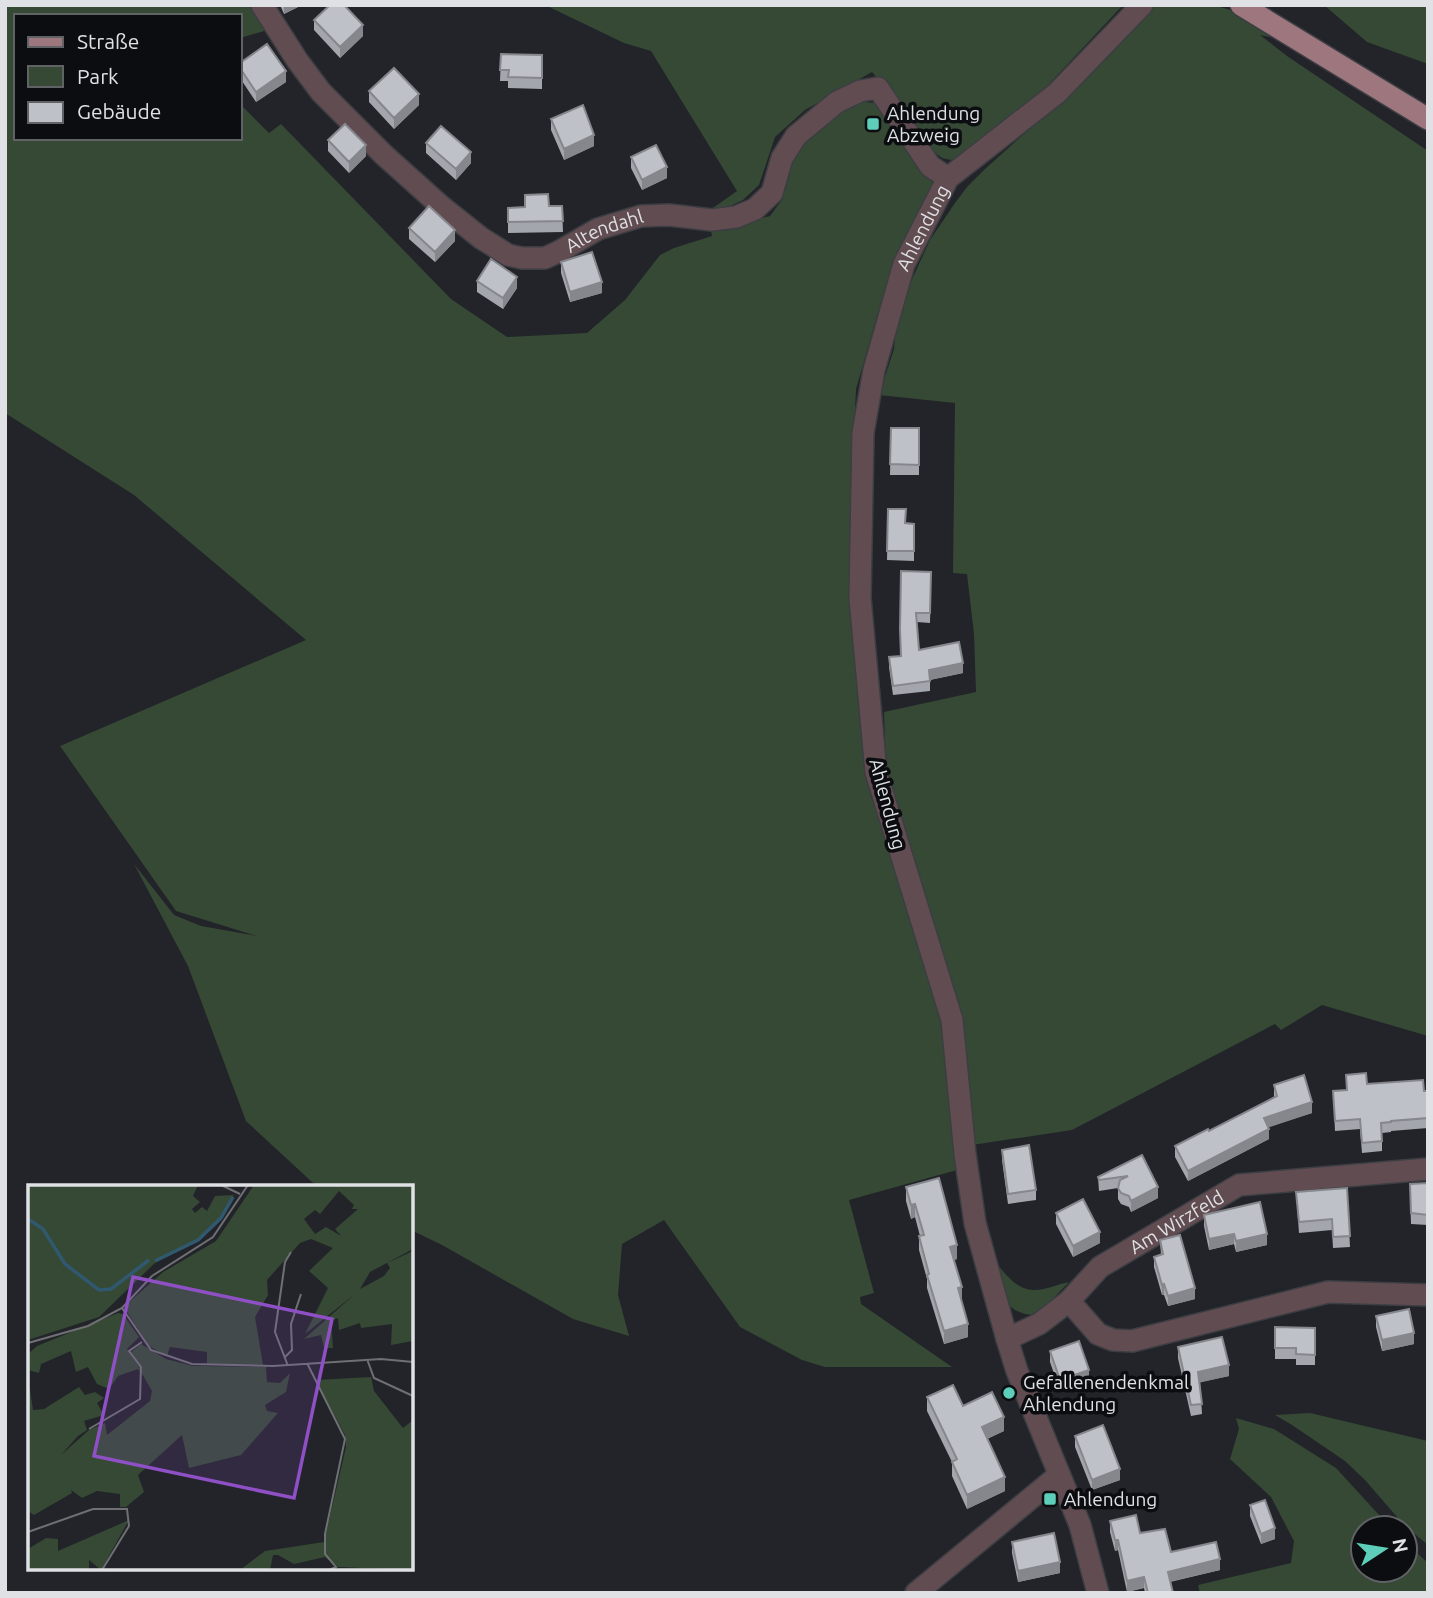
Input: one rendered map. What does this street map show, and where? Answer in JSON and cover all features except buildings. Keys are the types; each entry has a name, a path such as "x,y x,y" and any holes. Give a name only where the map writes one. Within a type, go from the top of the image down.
{"main road":[{"path":"1241,5 1428,119"}],"street":[{"name":"Altendahl","path":"262,5 321,92 384,155 442,207 481,238 508,255 545,258 598,229 641,216 669,215 712,220 736,217 755,209 772,193 782,158 796,136 837,102 860,90 878,88 930,166 948,178"},
{"name":"Ahlendung","path":"1098,1593 1080,1525 1017,1371 975,1223 965,1154 952,1020 876,772 860,597 863,433 874,370 904,264 948,178 1057,93 1142,5"},
{"name":"Am Wirzfeld","path":"1007,1339 1039,1324 1069,1301 1100,1267 1238,1185 1428,1169"},
{"path":"1069,1301 1098,1334 1113,1340 1132,1341 1328,1292 1428,1295"},
{"path":"916,1593 1059,1475"}],"green space":[{"path":"5,5 256,5 271,29 242,37 242,14 14,14 14,140 242,140 242,106 269,133 281,124 451,299 507,337 587,333 625,300 660,255 712,236 711,230 770,216 781,201 789,177 792,152 816,121 863,102 876,103 931,179 933,187 878,313 856,389 850,611 869,773 943,1026 957,1170 849,1200 874,1293 860,1297 861,1304 952,1367 825,1367 802,1360 740,1327 664,1220 622,1244 618,1295 629,1336 573,1319 413,1231 413,1185 318,1185 246,1121 188,966 134,864 174,915 201,926 257,936 176,911 60,746 306,640 134,495 5,413"},
{"path":"545,5 1123,5 1038,96 980,149 951,160 942,158 926,146 872,72 805,110 775,137 759,185 743,200 709,216 703,215 737,191 651,51 624,43"},
{"path":"1156,5 1210,5 1249,19 1285,40 1260,35 1287,56 1428,151 1428,1036 1322,1005 1281,1030 1275,1024 1072,1130 972,1145 886,769 884,712 976,692 974,634 967,574 953,573 955,403 879,395 894,349 898,310 930,240 955,203 985,169"},
{"path":"1324,5 1428,5 1428,64 1367,42"},
{"path":"991,1257 1010,1279 1021,1287 1035,1290 1069,1282 1045,1306 1032,1315 1026,1314 1017,1311 1005,1300"},
{"path":"1310,1413 1428,1441 1428,1545 1419,1538 1419,1514 1394,1514 1345,1461 1275,1415"},
{"path":"1236,1418 1274,1429 1336,1468 1378,1514 1349,1514 1349,1584 1419,1584 1419,1555 1428,1563 1428,1593 1200,1593 1198,1585 1291,1563 1294,1541 1271,1497 1230,1459 1239,1429"}],"place":[{"name":"Ahlendung Abzweig","path":"873,124"},
{"name":"Gefallenendenkmal Ahlendung","path":"1009,1393"},
{"name":"Ahlendung","path":"1050,1499"}]}
